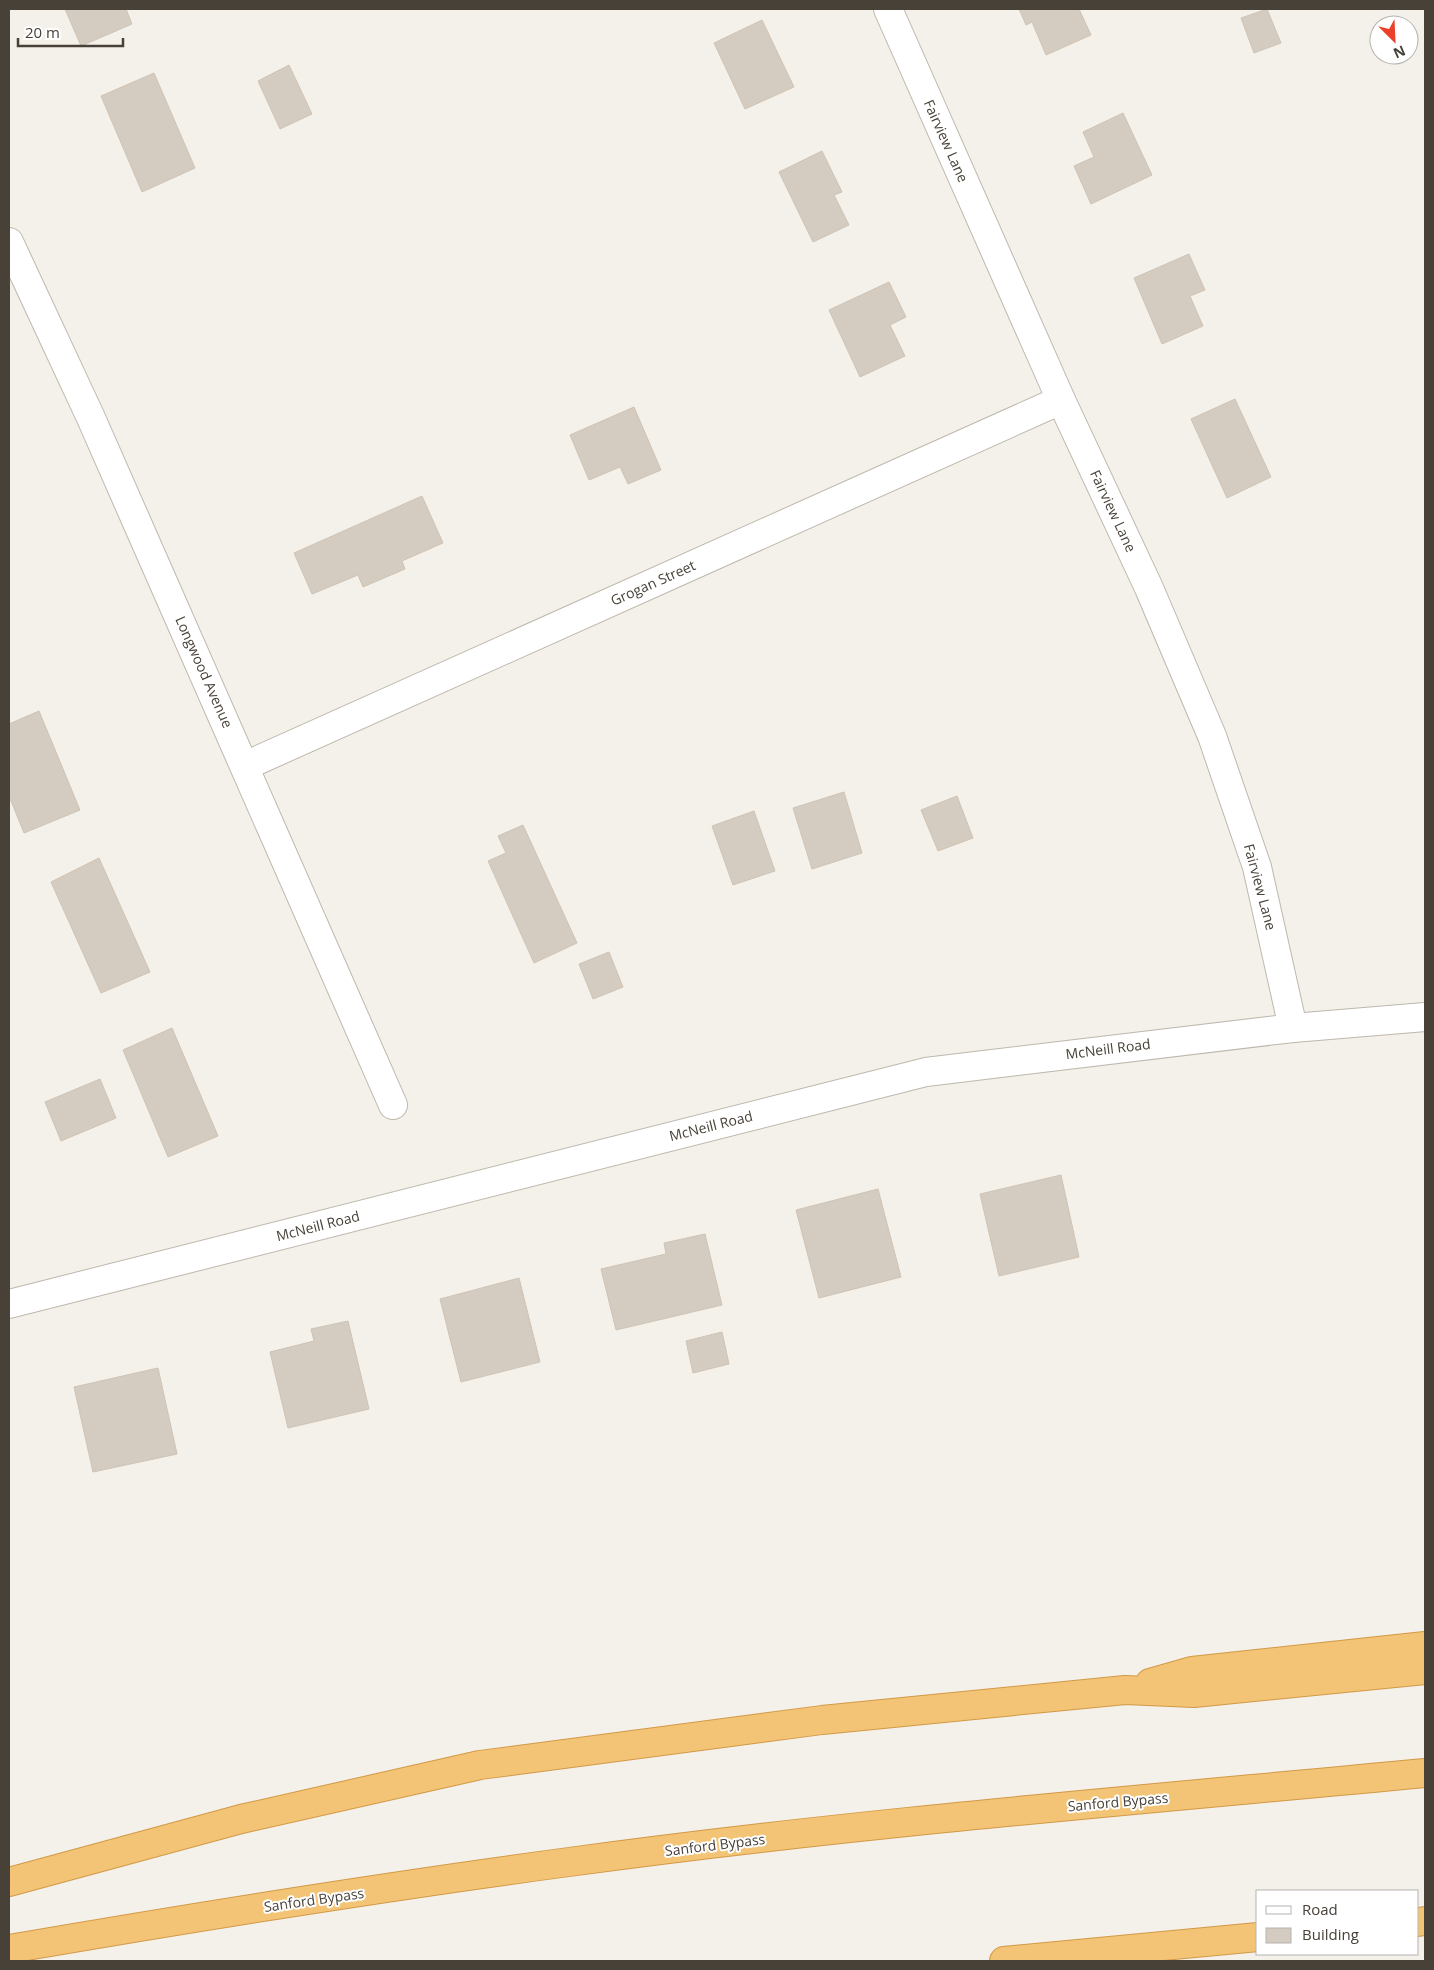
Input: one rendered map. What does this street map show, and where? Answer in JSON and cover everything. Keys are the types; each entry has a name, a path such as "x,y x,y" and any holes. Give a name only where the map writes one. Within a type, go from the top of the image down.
{"highway":[{"path":"1125,1690 1192,1672 1425,1646"},
{"path":"9,1882 241,1819 480,1765 822,1720 1125,1690 1194,1692 1425,1670"},
{"name":"Sanford Bypass","path":"9,1949 176,1920 570,1862 946,1818 1425,1773"},
{"path":"1004,1961 1256,1936"}],"street":[{"name":"Fairview Lane","path":"888,9 1060,400 1149,588 1212,736 1257,867 1293,1028"},
{"name":"Longwood Avenue","path":"9,242 91,418 246,766 393,1104"},
{"name":"Grogan Street","path":"246,766 1060,400"},
{"name":"McNeill Road","path":"9,1304 926,1072 1293,1028 1425,1017"}],"building":[{"path":"65,9 126,9 132,24 81,46"},
{"path":"1019,9 1079,9 1091,35 1046,55 1032,22 1026,25"},
{"path":"1267,9 1281,43 1254,53 1241,18"},
{"path":"762,20 794,87 745,109 714,43"},
{"path":"289,65 312,114 280,129 258,81"},
{"path":"154,73 195,168 142,192 101,96"},
{"path":"1123,113 1152,175 1091,204 1074,166 1094,157 1083,132"},
{"path":"822,151 842,192 834,195 849,225 813,242 779,172"},
{"path":"1189,254 1205,290 1190,296 1203,326 1162,344 1134,278"},
{"path":"889,282 906,317 890,325 905,356 860,377 829,310"},
{"path":"1235,399 1271,477 1227,498 1191,419"},
{"path":"634,407 661,470 628,484 620,467 589,480 570,435"},
{"path":"422,496 443,543 402,561 405,569 363,587 358,575 312,594 294,553"},
{"path":"39,711 80,810 24,833 9,796 9,724"},
{"path":"844,792 862,853 812,869 793,808"},
{"path":"957,796 973,838 938,851 921,810"},
{"path":"754,811 775,871 733,885 712,826"},
{"path":"523,825 577,943 534,963 488,861 506,853 498,836"},
{"path":"99,858 150,972 101,993 51,882"},
{"path":"609,952 623,987 593,999 579,964"},
{"path":"172,1028 218,1136 168,1157 123,1050"},
{"path":"100,1079 116,1118 61,1141 45,1102"},
{"path":"1061,1175 1079,1257 999,1276 980,1194"},
{"path":"878,1189 901,1277 819,1298 796,1210"},
{"path":"705,1234 722,1305 616,1330 601,1269 666,1254 664,1243"},
{"path":"519,1278 540,1362 461,1382 440,1299"},
{"path":"348,1321 369,1409 288,1428 270,1352 314,1341 311,1329"},
{"path":"722,1332 729,1364 693,1373 686,1341"},
{"path":"158,1368 177,1454 93,1472 74,1387"}]}
